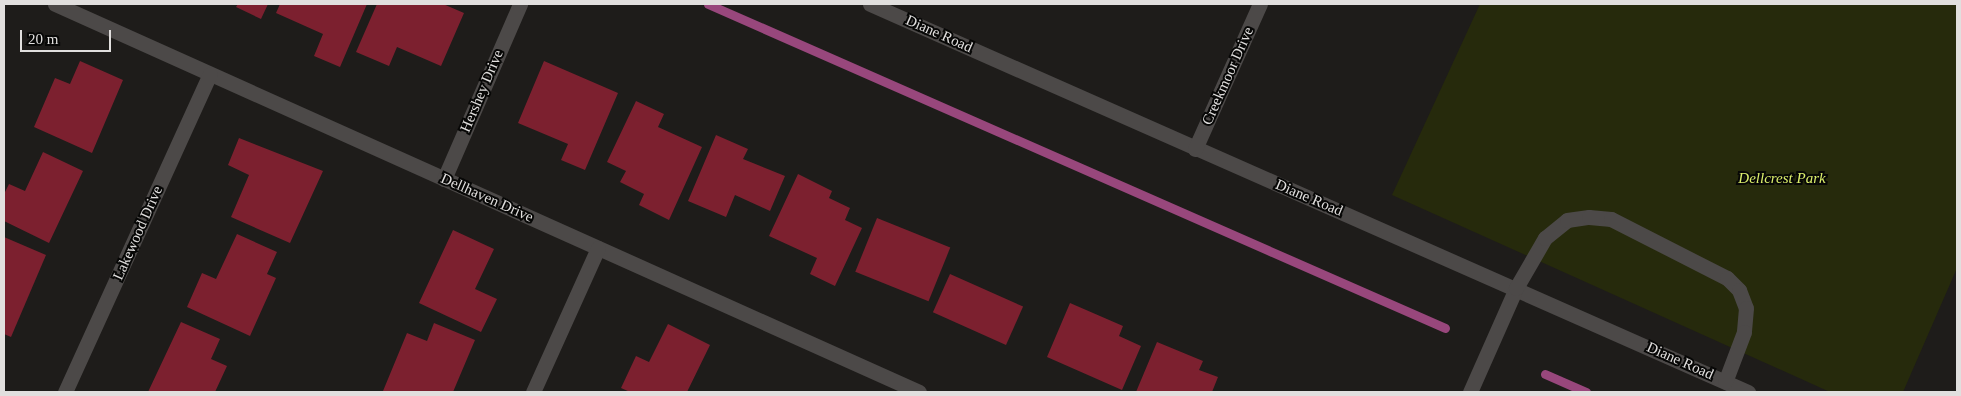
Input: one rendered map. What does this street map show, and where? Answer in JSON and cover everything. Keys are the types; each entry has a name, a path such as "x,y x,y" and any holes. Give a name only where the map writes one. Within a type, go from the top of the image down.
{"street":[{"name":"Dellhaven Drive","path":"55,4 919,392"},
{"name":"Hershey Drive","path":"444,179 520,4"},
{"name":"Diane Road","path":"870,4 1748,392"},
{"name":"Creekmoor Drive","path":"1195,149 1260,4"},
{"name":"Lakewood Drive","path":"65,392 210,74"},
{"path":"1470,392 1516,288 1546,238 1567,220 1611,219 1727,278 1739,290 1746,308 1744,332 1724,382"},
{"path":"533,392 598,248"}],"green space":[{"name":"Dellcrest Park","path":"1480,4 1957,4 1957,268 1903,392 1830,392 1392,195"}],"building":[{"path":"238,4 268,4 261,19 236,7"},
{"path":"280,4 367,4 340,67 314,56 323,34 276,13"},
{"path":"377,4 443,4 464,13 441,66 397,47 389,66 356,52"},
{"path":"80,61 123,80 92,153 34,127 55,78 70,84"},
{"path":"544,61 618,93 585,170 561,160 568,144 518,123"},
{"path":"636,101 664,114 658,127 702,147 669,220 639,205 644,194 620,182 626,171 607,162"},
{"path":"716,135 748,149 743,159 785,176 770,211 735,195 726,217 688,201"},
{"path":"239,138 323,171 290,243 231,217 249,175 228,165"},
{"path":"43,152 83,171 49,243 4,221 4,194 9,184 25,191"},
{"path":"798,174 832,191 829,198 850,208 845,220 862,228 835,286 810,274 817,258 769,236"},
{"path":"877,218 950,248 929,301 855,272"},
{"path":"453,230 494,249 475,289 497,299 481,332 419,303"},
{"path":"237,234 277,252 267,274 276,278 250,336 187,307 202,273 216,279"},
{"path":"4,237 46,255 11,337 4,334"},
{"path":"950,274 1023,307 1006,345 933,312"},
{"path":"1070,303 1123,326 1119,336 1141,346 1122,390 1047,357"},
{"path":"181,322 220,339 211,359 227,366 215,392 148,392"},
{"path":"434,323 475,340 453,392 383,391 407,333 427,341"},
{"path":"668,324 710,345 687,392 630,392 621,388 636,356 649,362"},
{"path":"1157,342 1203,361 1199,370 1218,377 1212,392 1136,392"}],"waterway":[{"path":"708,4 1445,328"},
{"path":"1545,374 1586,392"}]}
